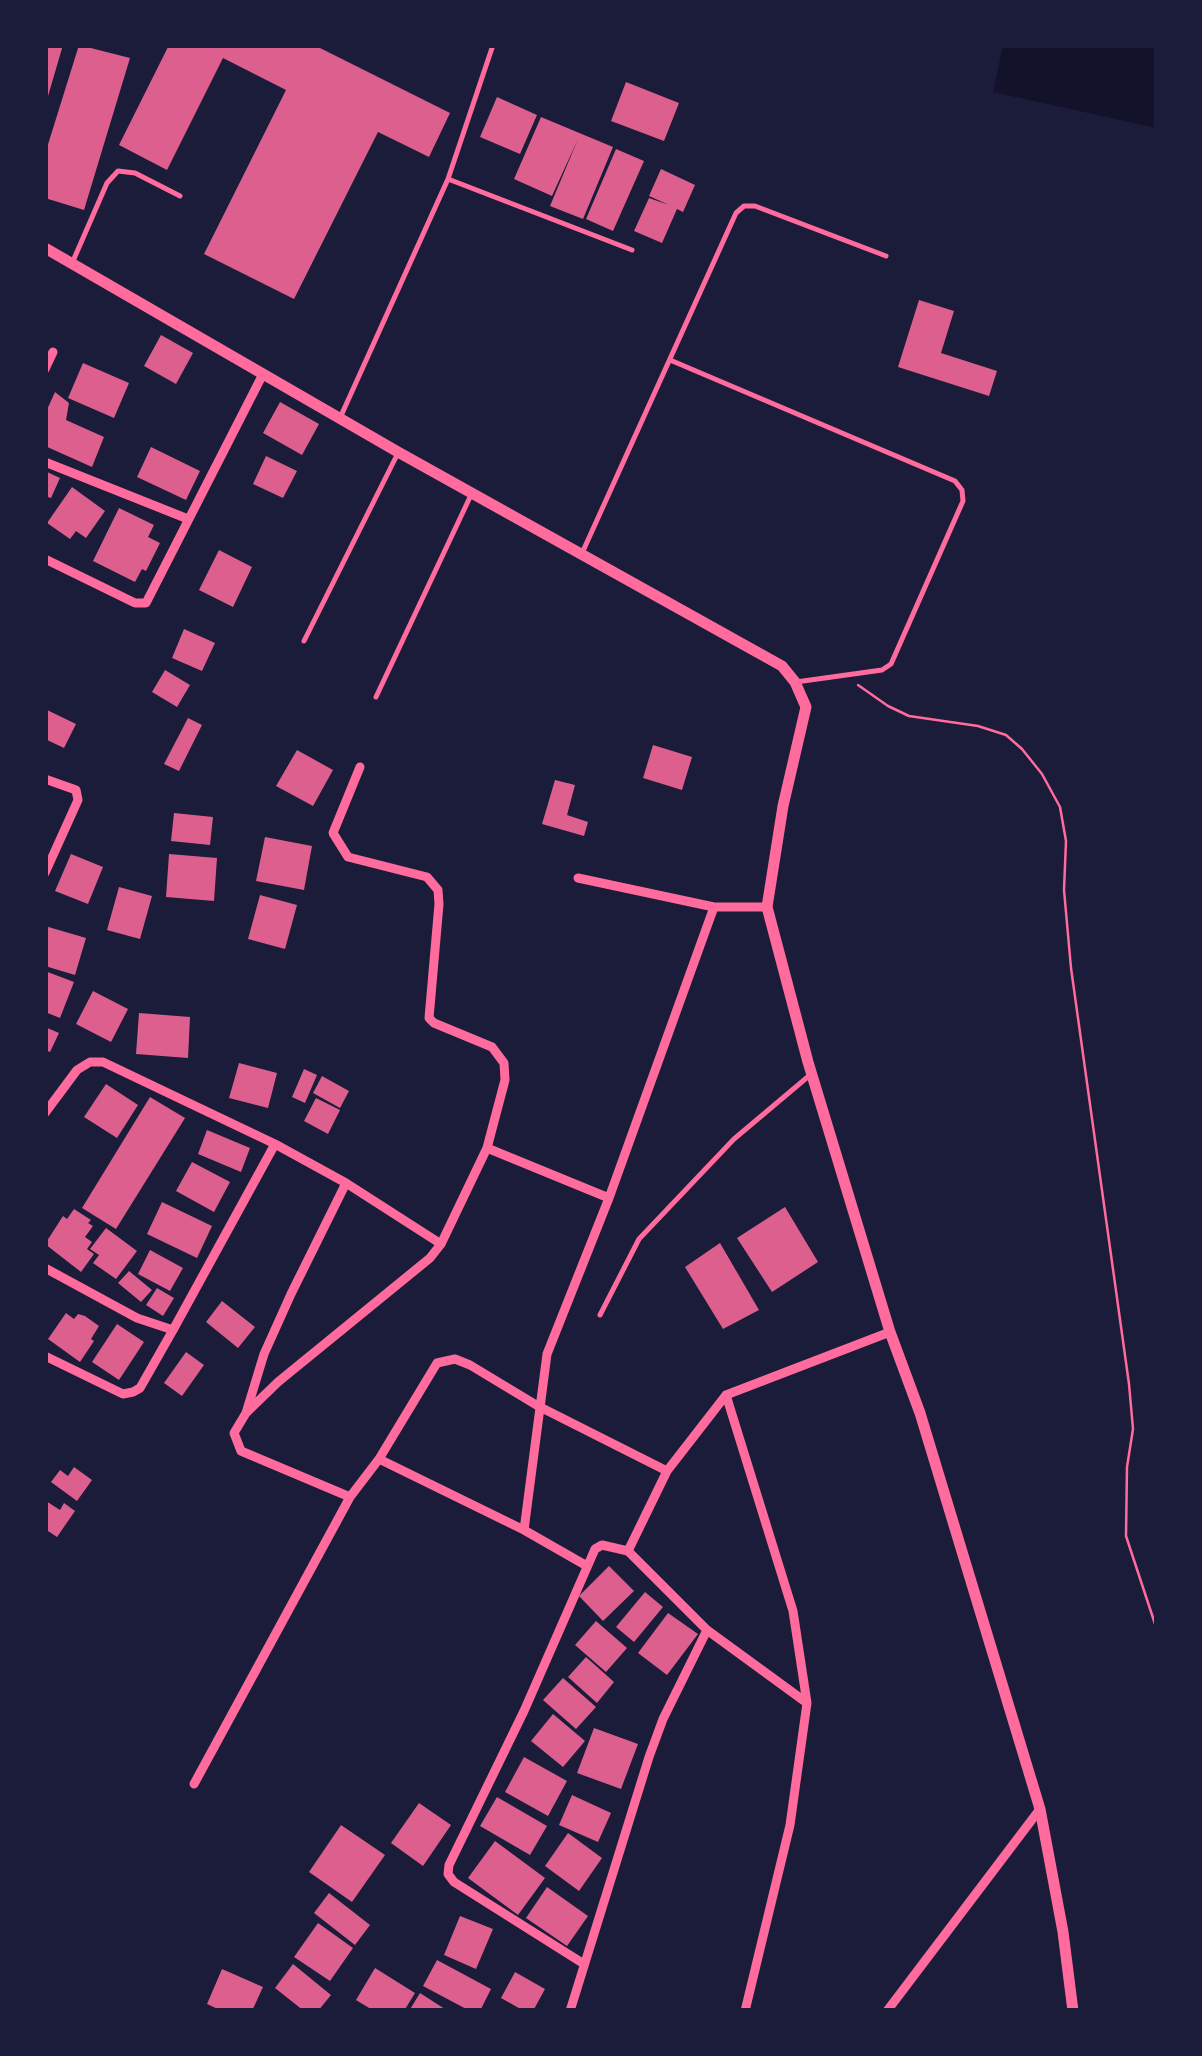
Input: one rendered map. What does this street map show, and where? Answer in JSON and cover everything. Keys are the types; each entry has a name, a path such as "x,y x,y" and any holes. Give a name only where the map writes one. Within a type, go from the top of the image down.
{"street":[{"path":"45,248 398,452 782,666 796,682 806,707 783,806 767,907 890,1332 920,1413 1040,1810 1073,2011"},
{"path":"45,369 52,352"},
{"path":"45,559 135,603 146,603 263,374"},
{"path":"45,462 188,519"},
{"path":"350,1497 240,1451 234,1433 246,1414 278,1382 430,1258 441,1244 487,1148 505,1080 504,1063 492,1047 434,1024 429,1018 438,890 426,877 348,857 334,834 360,767"},
{"path":"45,779 76,790 78,800 45,873"},
{"path":"578,878 714,907 767,907"},
{"path":"524,1530 547,1354 609,1198 714,907"},
{"path":"45,1113 77,1070 90,1062 102,1062 275,1144 346,1183 441,1244"},
{"path":"45,1356 122,1394 140,1388 275,1144"},
{"path":"487,1148 609,1198"},
{"path":"246,1414 264,1354 346,1183"},
{"path":"45,1268 137,1318 173,1330"},
{"path":"628,1551 668,1471 726,1395 890,1332"},
{"path":"194,1784 350,1497 379,1460 437,1363 455,1359 668,1471"},
{"path":"726,1395 793,1611 807,1703 790,1825 745,2011"},
{"path":"379,1460 524,1530 587,1566"},
{"path":"584,1964 454,1882 448,1874 597,1546 628,1551 707,1630 807,1703"},
{"path":"570,2011 648,1757 707,1630"},
{"path":"887,2011 1040,1810"}],"lane":[{"path":"340,418 448,179 493,45"},
{"path":"72,264 108,183 118,171 135,173 180,196"},
{"path":"448,179 632,250"},
{"path":"582,554 736,213 744,206 755,206 886,256"},
{"path":"670,360 955,482 962,490 962,501 891,664 882,670 796,682"},
{"path":"304,641 398,452"},
{"path":"376,696 472,493"},
{"path":"600,1315 648,1229 734,1139 812,1073"}],"path":[{"path":"845,676 908,716 978,726 1006,735 1042,774 1060,807 1066,841 1064,890 1072,968 1129,1384 1132,1428 1126,1536 1157,1630"}],"shaded area":[{"path":"1003,45 1157,45 1157,128 993,92"}],"building":[{"path":"45,45 63,45 46,103 45,103"},
{"path":"79,45 130,58 84,210 45,198 45,154"},
{"path":"169,45 314,45 450,113 429,157 378,132 294,299 204,254 286,90 223,58 167,170 119,145"},
{"path":"626,82 679,103 664,141 611,121"},
{"path":"497,97 537,115 520,154 480,137"},
{"path":"541,117 613,147 583,219 550,206 578,139 552,196 514,179"},
{"path":"616,149 644,161 613,231 586,219"},
{"path":"661,169 695,185 683,212 677,209 662,243 634,231 649,198 669,205 649,196"},
{"path":"919,300 954,311 941,353 997,371 989,396 898,367"},
{"path":"161,335 193,353 176,384 144,366"},
{"path":"83,363 129,383 114,418 68,398"},
{"path":"55,392 69,403 66,420 104,437 92,467 45,446 45,414"},
{"path":"280,402 319,424 302,455 263,433"},
{"path":"151,447 200,471 186,500 137,477"},
{"path":"266,456 297,471 283,498 253,484"},
{"path":"45,471 60,478 51,498 45,496"},
{"path":"72,487 105,511 86,538 76,531 70,539 47,523"},
{"path":"119,508 154,525 148,537 160,543 146,571 142,569 135,582 93,561"},
{"path":"219,550 252,567 233,607 199,590"},
{"path":"184,629 215,643 202,671 172,658"},
{"path":"165,670 190,685 177,707 152,692"},
{"path":"45,709 76,724 64,748 45,739"},
{"path":"188,718 202,725 179,771 164,764"},
{"path":"653,745 692,757 682,790 643,778"},
{"path":"297,750 333,770 313,806 276,786"},
{"path":"555,780 575,785 567,815 588,822 584,836 542,824"},
{"path":"174,813 213,817 210,845 171,841"},
{"path":"265,837 312,846 304,890 256,881"},
{"path":"71,854 103,867 88,904 55,891"},
{"path":"169,854 217,858 214,901 166,897"},
{"path":"119,887 152,896 140,939 107,930"},
{"path":"260,895 297,905 285,949 248,939"},
{"path":"45,926 86,938 75,975 45,966"},
{"path":"45,971 74,982 60,1018 45,1012"},
{"path":"93,991 128,1009 111,1042 76,1024"},
{"path":"139,1013 190,1017 188,1058 136,1054"},
{"path":"45,1027 59,1033 50,1052 45,1050"},
{"path":"239,1063 277,1073 268,1108 229,1098"},
{"path":"304,1069 317,1075 305,1103 292,1097"},
{"path":"322,1076 349,1091 340,1108 313,1093"},
{"path":"106,1084 138,1105 117,1138 84,1117"},
{"path":"150,1097 185,1118 116,1229 82,1208"},
{"path":"316,1098 340,1110 328,1134 304,1121"},
{"path":"207,1130 250,1148 241,1172 198,1154"},
{"path":"192,1162 230,1182 214,1212 176,1191"},
{"path":"162,1202 212,1226 197,1258 147,1234"},
{"path":"785,1207 818,1262 772,1292 737,1238"},
{"path":"74,1209 91,1220 88,1223 93,1226 85,1237 92,1242 87,1249 94,1254 81,1272 45,1244 63,1216 67,1219"},
{"path":"106,1228 137,1251 116,1279 93,1263 99,1255 90,1249"},
{"path":"720,1243 759,1310 723,1329 685,1267"},
{"path":"150,1250 183,1268 170,1291 138,1274"},
{"path":"129,1271 152,1290 141,1302 118,1283"},
{"path":"157,1288 174,1298 163,1316 146,1305"},
{"path":"222,1301 255,1327 238,1348 206,1322"},
{"path":"66,1313 74,1319 78,1314 85,1316 99,1326 80,1362 48,1339"},
{"path":"117,1324 144,1342 119,1380 92,1362"},
{"path":"186,1352 204,1365 182,1396 164,1383"},
{"path":"74,1467 92,1480 77,1501 51,1482 60,1470 68,1476"},
{"path":"46,1501 60,1510 64,1503 75,1511 57,1537 48,1531 45,1536"},
{"path":"609,1566 634,1591 603,1621 579,1596"},
{"path":"645,1592 663,1607 634,1642 616,1627"},
{"path":"668,1613 698,1634 667,1675 638,1653"},
{"path":"596,1621 627,1648 606,1672 575,1645"},
{"path":"586,1657 614,1682 597,1703 568,1677"},
{"path":"563,1678 596,1707 576,1729 543,1700"},
{"path":"553,1714 585,1741 563,1767 531,1741"},
{"path":"594,1728 638,1744 621,1789 577,1773"},
{"path":"524,1757 567,1781 548,1816 505,1792"},
{"path":"572,1795 611,1813 598,1842 559,1825"},
{"path":"497,1797 547,1826 530,1855 480,1826"},
{"path":"419,1803 451,1825 423,1866 391,1843"},
{"path":"341,1825 385,1855 352,1902 309,1872"},
{"path":"568,1833 602,1858 579,1891 545,1866"},
{"path":"495,1841 545,1878 518,1915 468,1878"},
{"path":"547,1887 588,1916 567,1946 526,1918"},
{"path":"329,1893 370,1925 355,1945 314,1913"},
{"path":"460,1916 493,1929 476,1969 444,1955"},
{"path":"318,1923 353,1948 330,1981 294,1957"},
{"path":"437,1960 491,1989 480,2011 470,2011 423,1986"},
{"path":"293,1964 331,1995 318,2011 304,2011 275,1988"},
{"path":"375,1968 415,1993 404,2011 374,2011 356,2000"},
{"path":"222,1969 263,1987 252,2011 222,2011 207,2004"},
{"path":"515,1972 545,1989 533,2011 524,2011 501,1998"},
{"path":"420,1993 448,2011 409,2011"}]}
